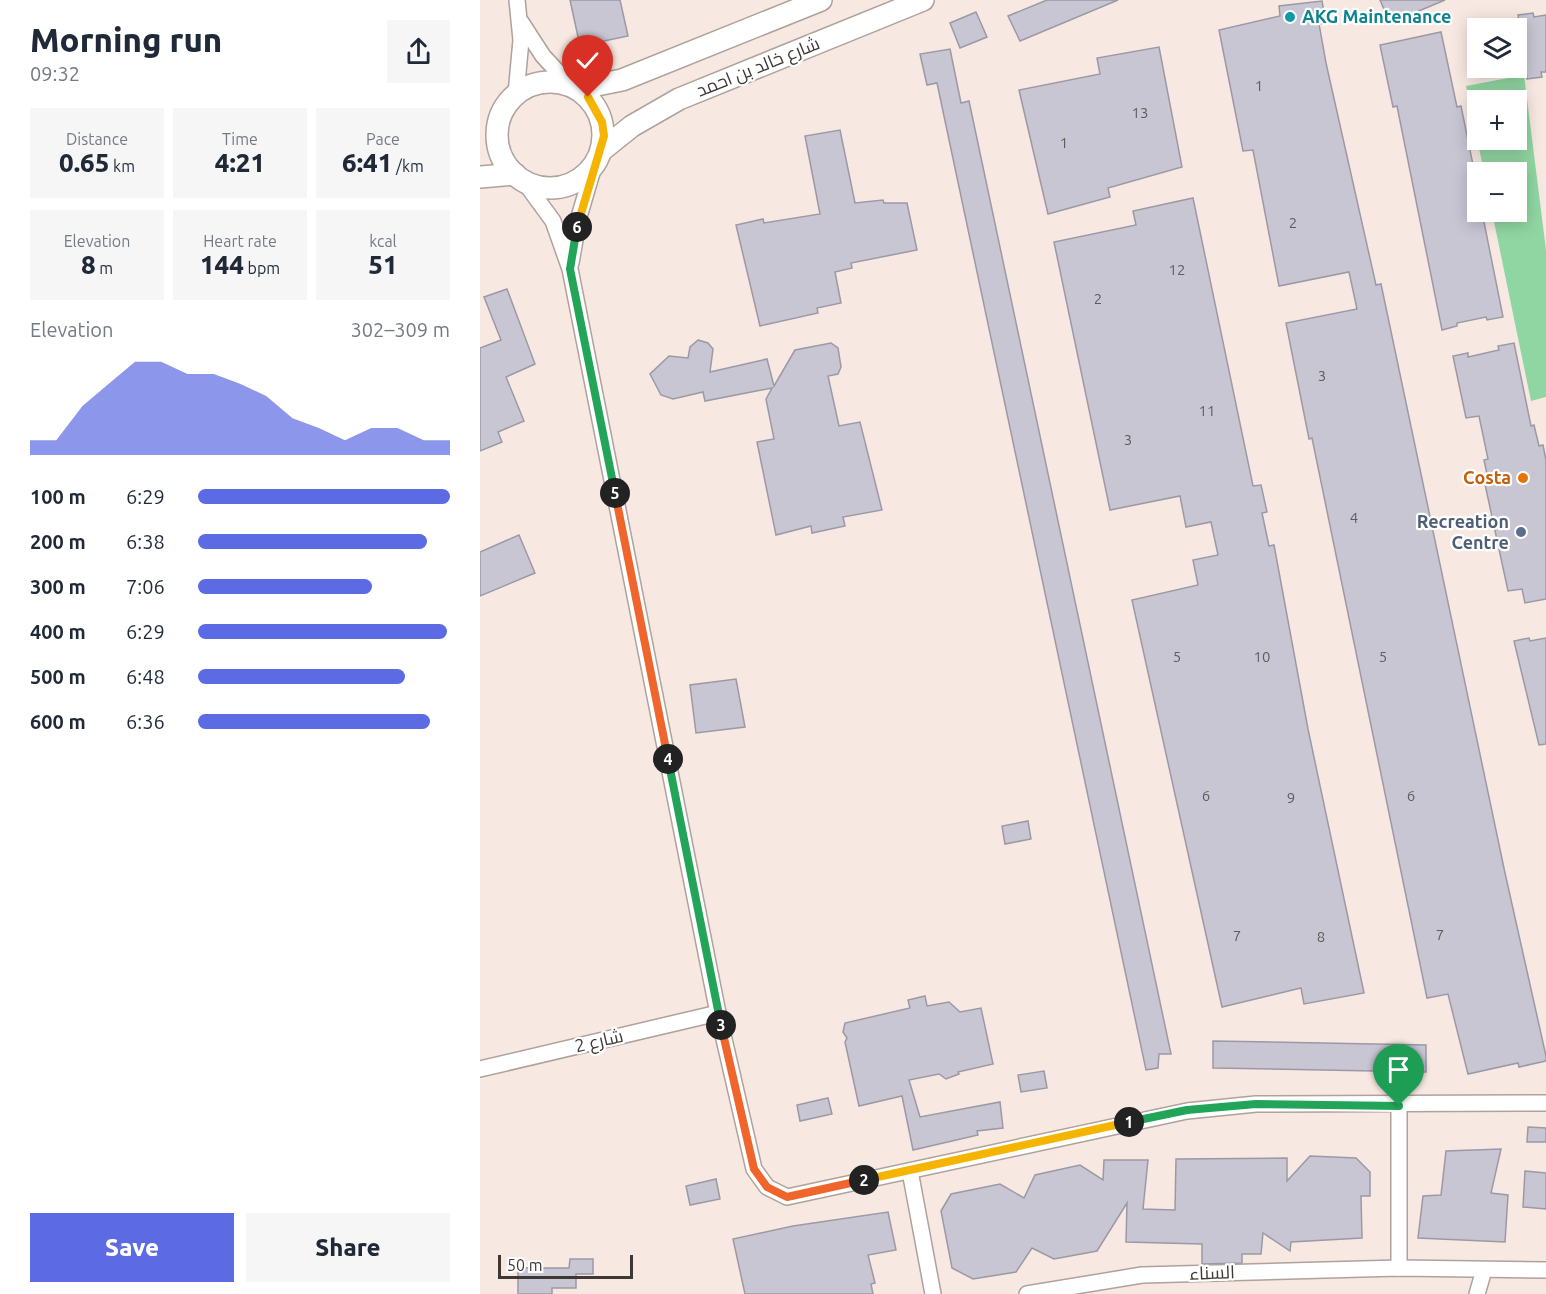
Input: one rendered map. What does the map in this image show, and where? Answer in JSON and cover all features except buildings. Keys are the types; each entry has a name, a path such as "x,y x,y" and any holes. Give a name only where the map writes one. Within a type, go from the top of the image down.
{"main road":[{"name":"شارع خالد بن احمد","path":"598,158 632,126 679,99 923,0"},
{"path":"480,133 516,94 542,82 574,87 622,80 817,1"},
{"path":"502,111 497,138 506,164 518,177 537,186 553,188 576,181 598,158 602,122 592,103 574,87"},
{"path":"480,177 518,177"}],"street":[{"path":"516,0 521,22 516,94"},
{"path":"521,22 543,56 574,87"},
{"path":"570,269 579,217 598,158"},
{"path":"518,177 553,221 570,269 718,1013 754,1169 767,1187 787,1197 1187,1110 1256,1104 1399,1106 1546,1103"},
{"name":"شارع 2","path":"480,1069 718,1013"},
{"path":"1399,1106 1399,1268"},
{"path":"910,1171 933,1294"},
{"name":"السناء","path":"1027,1294 1142,1275 1399,1268 1546,1270"},
{"path":"1477,1294 1484,1270"}],"green space":[{"path":"1508,78 1524,78 1526,90 1467,90 1466,86"},
{"path":"1527,99 1546,250 1546,397 1531,401 1494,222 1527,222 1527,162 1482,162 1479,150 1527,150"}],"place":[{"name":"AKG Maintenance","path":"1290,17"},
{"name":"Costa","path":"1523,478"},
{"name":"Recreation Centre","path":"1521,532"}],"route":[{"path":"588,97 597,109 604,136 602,150 594,166 579,217 570,269 718,1013 754,1169 767,1187 787,1197 1187,1110 1256,1104 1399,1106"}]}
